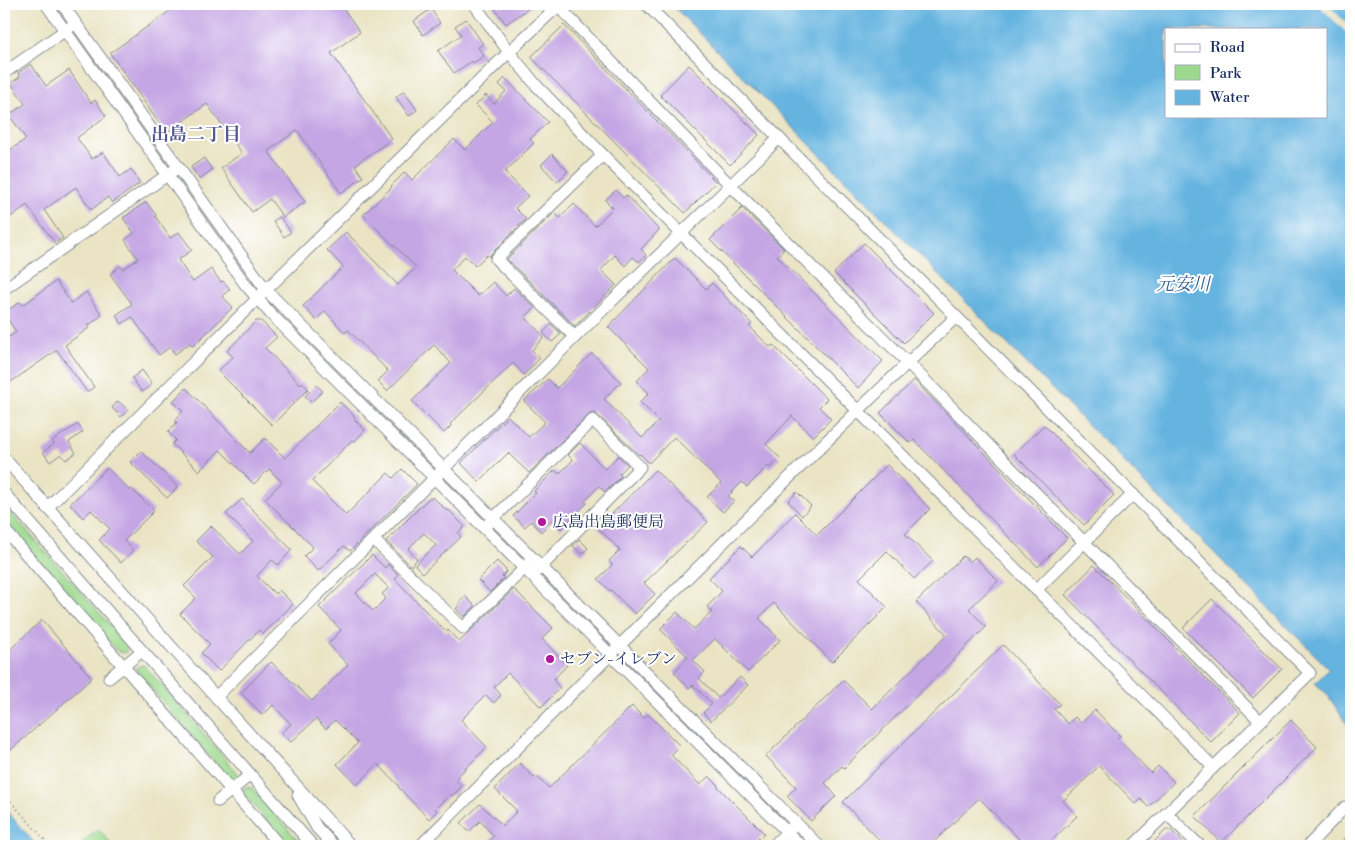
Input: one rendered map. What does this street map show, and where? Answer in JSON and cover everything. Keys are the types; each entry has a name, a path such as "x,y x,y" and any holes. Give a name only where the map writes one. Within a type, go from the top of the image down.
{"street":[{"path":"62,4 266,290 819,846"},
{"path":"474,4 508,52 536,85 603,155 1213,767"},
{"path":"646,4 1310,672 1133,846"},
{"path":"49,5 245,284 270,313 801,846"},
{"path":"47,508 257,298 558,5 730,185 908,362 1260,721"},
{"path":"4,73 75,23"},
{"path":"216,697 435,479 574,337 779,138"},
{"path":"574,337 496,259 603,155"},
{"path":"4,289 178,167"},
{"path":"420,846 620,645 956,316"},
{"path":"374,540 462,628 528,572 640,467 593,420 484,528"},
{"path":"4,458 351,846"},
{"path":"4,493 313,846"},
{"path":"1036,590 1133,494"},
{"path":"4,529 280,846"},
{"path":"109,678 142,651"},
{"path":"218,802 250,774"},
{"path":"286,774 317,828 334,846"},
{"path":"1308,846 1345,807 1351,813"},
{"path":"1166,813 1200,846"},
{"path":"773,846 796,823"}],"path":[{"path":"4,794 50,846"}],"green space":[{"path":"4,505 127,644 128,648 125,653 118,652 4,522"},
{"path":"141,665 145,666 237,772 238,776 236,779 230,780 137,672 136,668"},
{"path":"246,787 252,788 303,846 289,846 244,795 243,789"},
{"path":"98,829 113,846 78,846"}],"water":[{"name":"元安川","path":"671,4 1351,4 1351,730 1327,694 1315,683 1329,669"},
{"path":"4,808 37,846 4,846"}],"pier":[{"path":"1317,4 1327,4 1351,28 1347,33"}],"building":[{"path":"180,4 340,4 360,32 331,53 392,139 355,165 363,177 341,193 297,130 268,151 305,202 283,217 270,199 252,212 221,168 242,153 207,104 166,133 110,53"},
{"path":"491,4 535,4 506,24"},
{"path":"431,9 440,23 423,35 414,21"},
{"path":"466,19 483,44 478,47 484,56 473,63 472,61 454,73 438,51 461,35 455,26"},
{"path":"564,25 716,182 685,213 531,57"},
{"path":"31,64 46,86 69,70 91,103 95,100 106,116 77,138 92,159 103,152 120,177 131,169 140,183 112,203 108,197 91,210 76,187 44,210 63,238 55,243 27,205 4,222 4,152 26,139 9,115 25,104 11,83 20,77 18,73"},
{"path":"689,65 759,135 730,165 660,95"},
{"path":"505,78 548,122 530,139 534,143 505,172 528,196 515,208 526,219 489,257 487,255 475,266 465,256 452,270 478,296 493,282 506,296 514,288 535,308 525,317 544,337 532,350 540,358 524,375 513,363 450,424 451,426 444,433 412,401 451,363 434,345 387,391 378,381 388,371 348,330 345,333 325,311 316,320 303,306 343,267 327,250 346,232 398,285 416,267 363,215 405,172 412,180 454,139 465,150 493,122 476,105 486,95 494,104 506,91 499,84"},
{"path":"404,91 417,110 409,116 396,97"},
{"path":"552,154 568,171 557,182 541,165"},
{"path":"204,158 212,170 199,179 191,167"},
{"path":"616,190 623,198 626,195 659,230 641,249 646,255 639,262 633,257 625,266 615,255 601,270 616,285 575,326 507,259 554,213 560,218 574,204 595,226 613,208 605,200"},
{"path":"146,202 170,238 179,232 192,250 178,260 193,282 211,269 221,282 223,281 230,289 222,296 233,307 193,346 190,343 175,354 170,347 159,355 132,317 122,324 116,315 132,304 110,274 120,266 123,269 138,259 125,240 134,233 123,218"},
{"path":"742,208 784,249 777,256 883,361 858,388 710,240"},
{"path":"280,217 291,232 284,237 273,221"},
{"path":"864,243 934,313 904,343 834,273"},
{"path":"675,258 706,289 712,283 752,324 749,326 770,347 773,345 827,399 819,407 831,419 813,437 792,416 766,444 780,458 770,468 768,466 747,487 742,482 728,496 734,501 723,512 707,497 721,483 674,437 649,463 593,411 529,473 508,453 479,482 461,463 508,416 529,437 545,422 524,401 548,379 557,388 592,353 621,382 604,399 642,438 659,421 640,402 649,393 637,381 649,368 608,327"},
{"path":"56,281 71,303 86,292 102,315 88,326 89,328 65,345 94,387 87,392 57,350 8,384 4,378 4,340 16,332 4,313 20,302 23,305"},
{"path":"256,321 261,321 277,337 265,348 300,384 302,382 308,389 272,425 218,371 233,357 227,351"},
{"path":"551,324 561,334 552,342 543,333"},
{"path":"142,370 152,384 142,392 132,378"},
{"path":"914,380 1067,538 1038,567 914,440 910,443 880,413"},
{"path":"316,385 323,391 311,402 305,396"},
{"path":"186,388 250,453 265,438 285,458 340,402 365,430 354,442 352,440 312,481 346,515 388,473 393,478 402,469 417,484 350,551 344,546 318,571 304,556 313,547 265,499 282,482 269,469 254,484 220,450 199,471 172,444 176,440 168,432 177,422 175,420 183,411 173,401"},
{"path":"118,401 128,410 121,417 112,408"},
{"path":"78,424 83,432 69,442 76,453 66,460 61,454 50,462 43,452 54,444 52,441"},
{"path":"1044,425 1114,495 1084,525 1014,454"},
{"path":"580,443 605,469 618,456 628,465 619,474 621,476 605,492 599,486 585,501 587,503 561,529 552,520 541,532 531,521 525,527 513,516 555,470 559,474 573,460 568,455"},
{"path":"141,451 178,487 167,498 130,462"},
{"path":"887,465 930,509 905,534 933,561 914,579 887,551 859,579 887,607 832,662 774,603 759,618 780,640 748,672 715,639 693,660 705,672 699,678 718,698 740,677 748,685 711,721 703,713 712,704 693,685 689,688 674,672 688,657 660,629 677,612 694,629 712,612 707,607 722,591 709,578 741,546 752,557 795,513 817,535"},
{"path":"107,468 154,511 124,541 133,550 121,563 99,540 110,529 91,510 83,518 70,504"},
{"path":"655,470 708,522 644,583 655,594 635,614 598,579 612,565 609,561 620,550 598,528"},
{"path":"797,492 811,506 802,516 788,501"},
{"path":"429,498 434,498 447,511 449,510 465,527 458,533 461,537 423,573 415,565 436,545 424,533 408,549 417,559 411,566 386,541"},
{"path":"242,499 292,550 278,565 272,560 257,576 275,594 279,590 293,604 263,634 259,630 219,671 201,653 210,644 180,614 196,598 184,586 213,557 196,541 211,526 240,554 253,541 226,514"},
{"path":"579,539 588,548 582,554 573,546"},
{"path":"372,555 385,568 388,564 398,575 395,579 446,632 448,630 459,642 514,589 553,628 542,639 567,665 553,680 560,688 541,707 508,673 494,687 501,695 494,703 486,695 461,720 487,747 455,779 462,786 452,796 450,794 435,809 437,811 429,819 378,764 357,785 337,764 358,743 335,720 326,729 316,719 291,742 281,733 291,724 273,705 263,715 241,693 271,662 312,701 348,665 328,644 341,630 319,607","holes":["375,574 389,588 382,594 386,598 373,611 356,593"]},
{"path":"963,556 970,562 975,557 998,581 969,609 986,627 844,768 842,766 825,783 836,796 811,821 787,796 796,787 766,756 843,680 872,709 947,635 916,602"},
{"path":"497,561 507,571 502,576 504,578 490,592 478,580"},
{"path":"1094,565 1240,713 1211,742 1065,595"},
{"path":"465,596 475,606 464,617 456,609"},
{"path":"1212,599 1282,669 1253,698 1183,628"},
{"path":"42,620 92,678 4,756 4,655"},
{"path":"1003,645 1060,704 1054,709 1068,724 1075,717 1081,723 1095,710 1120,736 1117,738 1151,773 1158,766 1174,782 1148,807 1141,799 1136,804 1099,766 1063,801 1077,816 1046,846 1026,846 979,798 930,846 885,846 843,802"},
{"path":"632,706 644,718 648,714 680,746 671,755 700,785 709,776 764,833 751,846 484,846 494,836 480,821 469,832 461,823 480,804 503,826 517,811 495,789 520,763 534,778 536,776 549,788"},
{"path":"1291,720 1317,747 1221,843 1195,816"},
{"path":"1166,830 1171,830 1187,846 1150,846"}],"place":[{"name":"広島出島郵便局","path":"542,522"},
{"name":"セブン-イレブン","path":"550,659"}],"district":[{"name":"出島二丁目","path":"196,134"}]}
